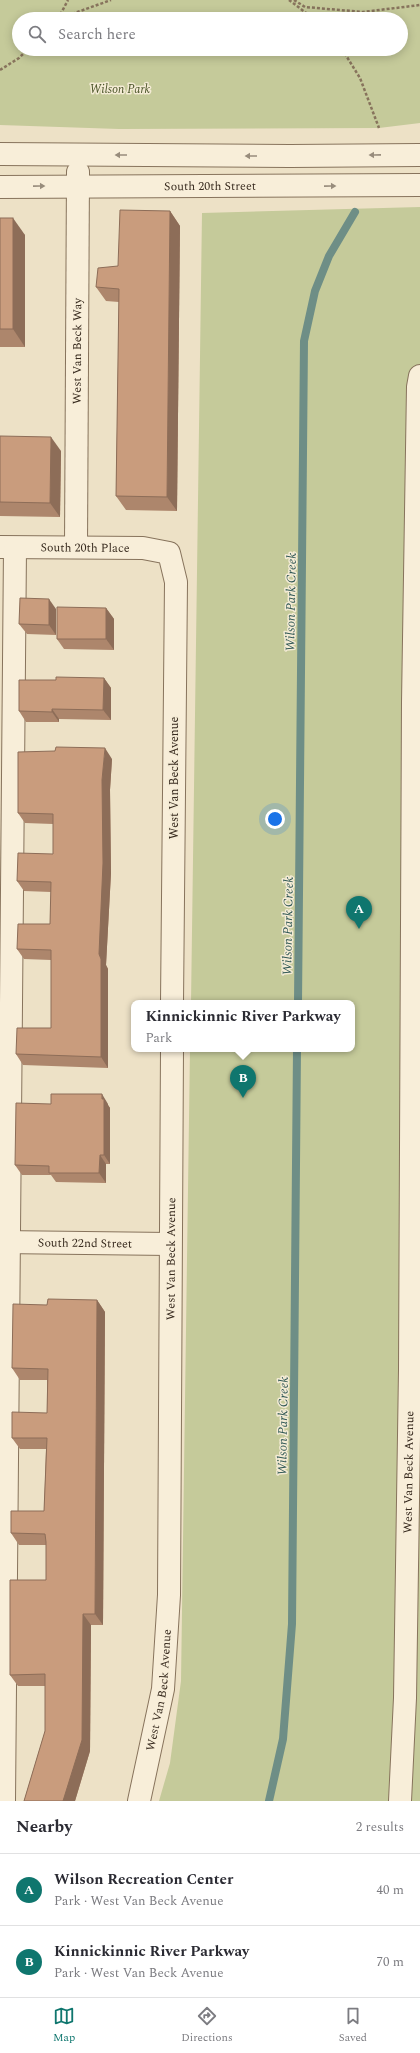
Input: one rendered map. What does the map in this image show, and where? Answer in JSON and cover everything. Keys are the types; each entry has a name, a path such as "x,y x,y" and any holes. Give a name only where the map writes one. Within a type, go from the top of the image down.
{"street":[{"path":"0,154 290,156 417,155"},
{"name":"West Van Beck Way","path":"76,547 79,155"},
{"name":"South 20th Street","path":"0,187 418,185"},
{"name":"West Van Beck Avenue","path":"400,1801 415,1426 416,702 418,387 420,376"},
{"path":"4,1801 8,548"},
{"name":"South 20th Place","path":"8,548 143,548 169,553"},
{"name":"West Van Beck Avenue","path":"169,553 176,582 172,1000"},
{"name":"West Van Beck Avenue","path":"139,1801 163,1689 169,1595 172,1052"},
{"name":"South 22nd Street","path":"5,1242 170,1244"}],"path":[{"path":"62,12 68,0"},
{"path":"78,12 111,0"},
{"path":"289,0 305,12"},
{"path":"294,0 305,7 362,12 420,5"},
{"path":"0,70 21,56"},
{"path":"346,56 360,78 379,128"}],"green space":[{"name":"Wilson Park","path":"0,0 420,0 420,123 379,128 119,129 0,125"},
{"path":"420,207 420,1801 159,1801 170,1763 181,1681 190,1052 355,1052 355,1000 191,1000 202,213"}],"building":[{"path":"120,210 170,211 167,497 116,496 119,289 96,287 98,268 118,266"},
{"path":"0,218 13,218 13,329 0,329"},
{"path":"0,436 51,437 50,503 0,502"},
{"path":"20,598 49,599 49,625 19,624"},
{"path":"57,607 106,608 106,639 57,639"},
{"path":"56,677 104,678 103,710 52,709 52,712 19,711 19,680 56,680"},
{"path":"56,747 105,748 102,780 103,863 99,954 101,959 101,1057 16,1054 17,1028 51,1028 51,950 17,949 18,924 50,924 51,882 17,881 18,853 53,854 53,814 18,813 18,752 55,751"},
{"path":"51,1094 102,1094 102,1099 104,1099 104,1155 100,1155 99,1173 49,1173 49,1166 15,1165 16,1103 51,1104"},
{"path":"48,1299 97,1300 95,1614 83,1614 82,1740 63,1801 24,1801 45,1731 45,1674 10,1675 10,1580 46,1580 46,1542 45,1534 11,1533 11,1511 44,1511 47,1438 12,1438 12,1412 47,1413 48,1369 12,1368 13,1304 47,1305"}],"waterway":[{"name":"Wilson Park Creek","path":"298,1000 304,341 315,291 329,256 355,212"},
{"name":"Wilson Park Creek","path":"269,1801 283,1739 292,1624 297,1052"}],"place":[{"name":"Wilson Recreation Center","path":"359,929"},
{"name":"Kinnickinnic River Parkway","path":"243,1098"}]}
